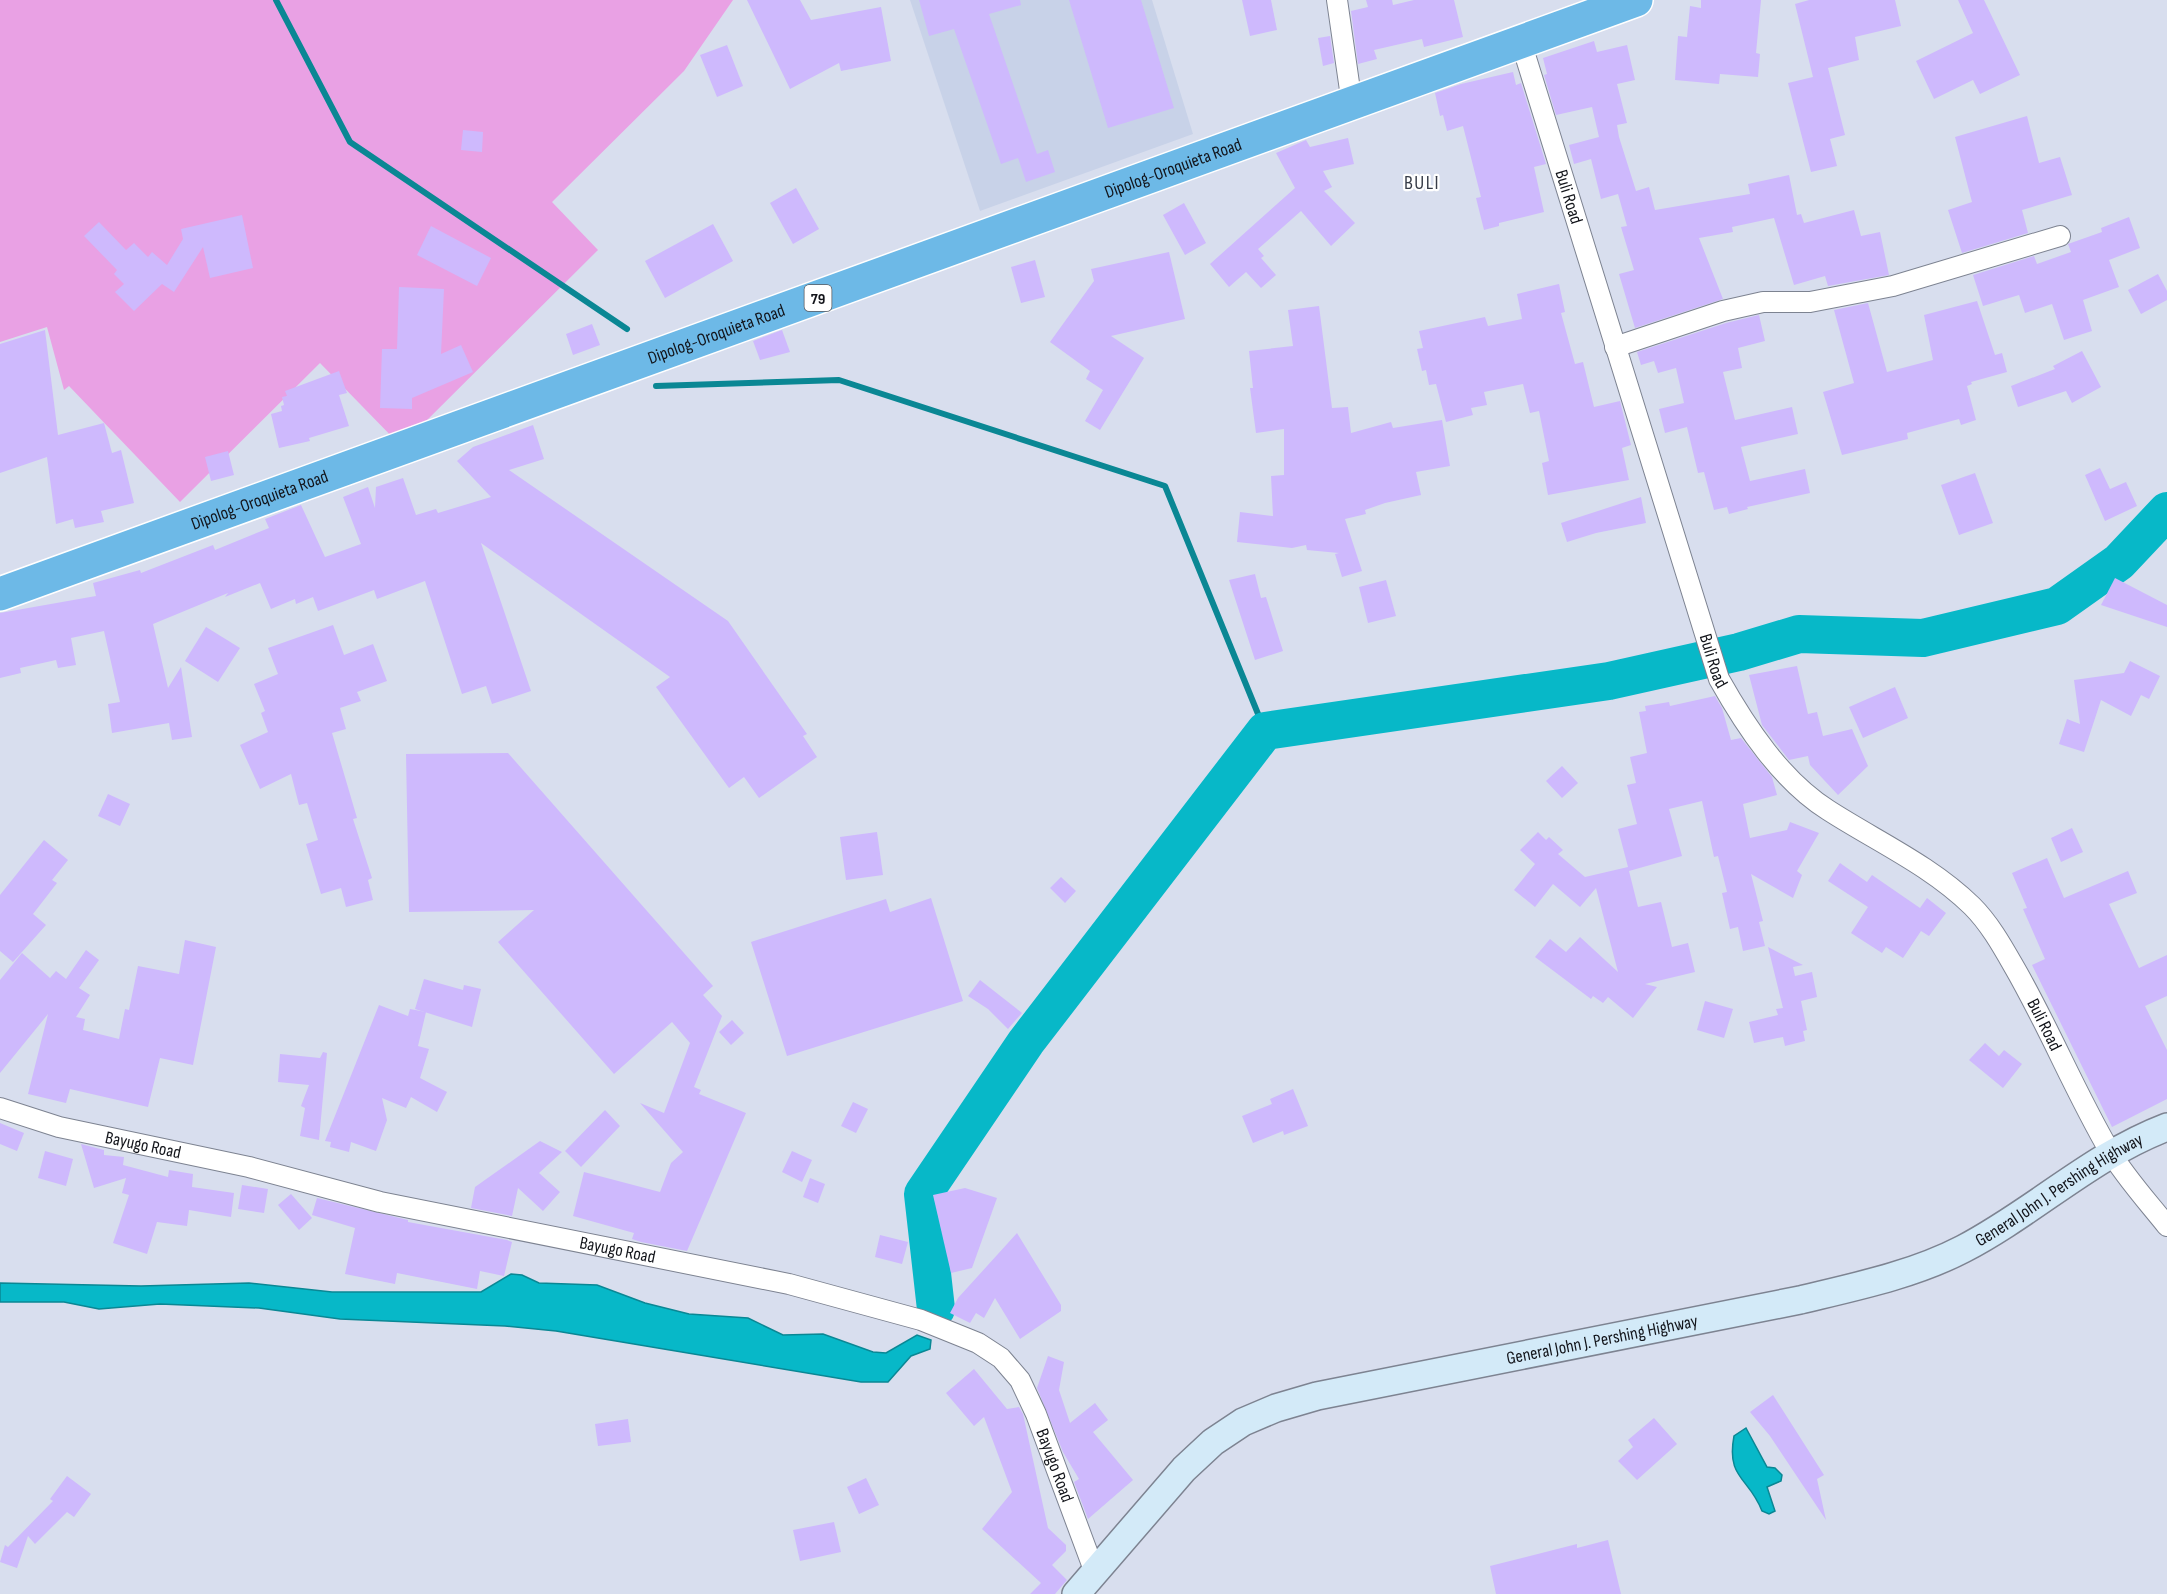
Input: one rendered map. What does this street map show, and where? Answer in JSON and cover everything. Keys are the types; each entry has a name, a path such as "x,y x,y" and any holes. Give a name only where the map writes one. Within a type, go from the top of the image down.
{"highway":[{"name":"Dipolog-Oroquieta Road","path":"0,594 1636,0"}],"main road":[{"name":"General John J. Pershing Highway","path":"1076,1594 1094,1570 1184,1469 1213,1443 1243,1422 1276,1408 1317,1396 1800,1300 1871,1282 1961,1250 2001,1227 2110,1152 2167,1126"}],"street":[{"path":"1336,0 1352,104"},
{"name":"Buli Road","path":"1521,42 1719,679 1741,719 1801,788 1827,809 1887,844 1943,882 1972,906 1992,929 2023,983 2110,1152 2167,1226"},
{"path":"1615,347 1722,311 1763,302 1810,302 1893,286 2034,241 2060,236"},
{"name":"Bayugo Road","path":"0,1108 59,1127 249,1167 380,1202 789,1284 921,1320 978,1343 1001,1358 1020,1380 1036,1414 1094,1570"}],"shaded area":[{"path":"0,0 733,0 684,71 552,202 598,250 401,446 320,363 180,502 69,386 64,390 47,327 0,342"},
{"path":"910,0 1152,0 1193,134 980,211"}],"water":[{"path":"511,1274 522,1275 539,1283 597,1285 645,1303 689,1314 748,1318 783,1335 823,1334 873,1352 886,1353 917,1335 931,1340 930,1349 911,1356 888,1382 861,1382 556,1331 505,1326 340,1319 259,1308 160,1304 99,1309 64,1302 0,1302 0,1283 141,1286 249,1283 332,1292 481,1292"},
{"path":"1746,1428 1767,1467 1775,1468 1782,1475 1781,1481 1767,1487 1775,1511 1769,1514 1762,1511 1740,1477 1733,1461 1734,1436"}],"building":[{"path":"747,0 800,0 811,20 881,7 891,61 841,71 839,63 790,89"},
{"path":"919,0 1020,0 1021,5 989,14 1037,154 1048,150 1055,172 1026,182 1018,158 1001,164 954,29 929,36"},
{"path":"1069,0 1141,0 1174,108 1108,128"},
{"path":"1242,0 1271,0 1277,30 1250,36"},
{"path":"1366,0 1392,0 1393,5 1414,0 1454,0 1463,37 1424,47 1422,39 1374,50 1377,59 1358,64 1351,11 1368,7"},
{"path":"1701,0 1761,0 1756,53 1760,54 1758,77 1720,74 1719,84 1675,80 1678,36 1687,37 1690,6 1701,8"},
{"path":"1809,0 1895,0 1901,26 1855,37 1859,60 1828,68 1845,135 1830,139 1837,166 1811,172 1788,83 1813,77 1795,4"},
{"path":"1958,0 1984,0 2020,75 1980,94 1973,80 1934,99 1916,61 1973,33"},
{"path":"1330,36 1334,63 1323,66 1318,38"},
{"path":"1594,41 1597,52 1627,45 1635,80 1617,84 1627,123 1617,125 1619,137 1636,191 1649,187 1655,210 1750,194 1748,184 1789,175 1797,215 1801,214 1804,223 1854,210 1861,236 1880,232 1889,275 1828,286 1825,276 1794,285 1774,218 1732,227 1733,232 1699,238 1723,299 1635,328 1619,274 1634,270 1621,227 1627,226 1618,194 1601,199 1591,159 1574,164 1569,145 1599,137 1592,107 1556,115 1544,75 1547,74 1543,58"},
{"path":"727,45 743,86 717,97 700,55"},
{"path":"1513,72 1516,85 1521,83 1546,164 1534,167 1544,212 1499,223 1499,226 1484,230 1476,198 1481,197 1463,126 1447,131 1443,115 1440,116 1435,93 1461,84"},
{"path":"2027,116 2039,163 2060,157 2072,195 2022,210 2028,233 1962,253 1948,210 1972,202 1955,137"},
{"path":"463,130 483,132 482,152 461,150"},
{"path":"1348,138 1354,164 1323,171 1332,187 1324,191 1355,223 1331,246 1301,211 1258,249 1264,256 1261,258 1276,275 1261,288 1246,272 1229,287 1210,264 1295,188 1276,153 1306,140 1310,147"},
{"path":"796,188 819,229 793,244 770,203"},
{"path":"1184,203 1206,243 1185,255 1163,215"},
{"path":"242,215 253,268 210,278 203,247 174,292 162,284 134,311 115,292 124,284 114,274 117,270 84,236 99,222 126,250 134,243 148,257 152,252 167,265 183,239 181,229"},
{"path":"2129,217 2140,248 2109,260 2119,287 2083,300 2092,331 2064,340 2052,304 2025,313 2019,295 1983,306 1973,275 2034,256 2037,264 2071,252 2068,244 2102,232 2101,228"},
{"path":"713,224 733,261 665,298 645,261"},
{"path":"431,226 491,258 477,286 417,255"},
{"path":"1169,252 1185,319 1111,336 1144,358 1100,430 1085,421 1103,390 1086,379 1090,371 1050,342 1094,281 1091,269"},
{"path":"1035,260 1045,297 1021,303 1011,267"},
{"path":"2158,274 2167,291 2167,300 2141,314 2128,290"},
{"path":"1559,284 1565,312 1561,313 1575,364 1583,362 1594,407 1620,401 1631,445 1622,448 1629,480 1548,495 1542,463 1549,461 1539,411 1530,413 1523,384 1484,392 1487,405 1471,408 1473,415 1446,422 1436,384 1429,385 1426,370 1422,371 1417,349 1423,348 1419,331 1485,317 1488,326 1522,319 1517,294"},
{"path":"399,287 444,289 441,354 461,345 473,372 412,398 412,409 380,408 382,349 397,349"},
{"path":"1977,301 1995,355 2002,353 2007,372 1971,382 1972,384 1967,386 1976,420 1961,425 1959,419 1907,433 1908,439 1842,455 1823,392 1854,383 1834,310 1868,303 1887,372 1933,360 1924,315"},
{"path":"1319,306 1332,408 1348,407 1351,433 1391,422 1393,428 1442,420 1450,466 1416,472 1421,495 1385,503 1365,510 1366,514 1345,519 1362,571 1342,577 1335,554 1339,553 1307,550 1306,545 1292,548 1237,542 1240,512 1273,516 1271,476 1284,475 1284,429 1256,433 1250,388 1253,388 1249,351 1293,346 1288,310"},
{"path":"1759,315 1765,341 1738,348 1742,368 1723,372 1735,420 1792,407 1798,434 1741,447 1750,481 1805,469 1810,493 1747,507 1748,509 1729,514 1727,507 1714,510 1704,472 1698,473 1687,427 1665,433 1659,409 1684,403 1676,368 1658,373 1654,361 1641,365 1637,352 1726,323"},
{"path":"592,324 600,345 573,355 566,334"},
{"path":"45,330 58,435 104,423 112,453 121,450 134,503 101,511 104,522 75,528 73,519 56,524 47,457 0,473 0,344"},
{"path":"782,330 790,352 760,360 753,341"},
{"path":"2082,351 2101,387 2072,403 2066,391 2018,407 2011,386 2055,369 2053,366"},
{"path":"339,371 347,393 339,395 349,426 309,438 310,441 279,448 271,414 282,411 281,406 284,405 282,397 287,396 285,391"},
{"path":"533,425 544,459 509,470 728,621 807,734 803,736 817,757 759,798 744,777 729,788 656,687 670,677 481,543 531,691 492,704 486,686 462,694 425,581 377,599 374,590 318,611 313,597 296,604 295,599 271,609 260,583 225,597 228,593 153,624 168,688 181,667 192,737 172,740 169,723 112,733 108,704 120,702 104,631 71,638 76,665 58,668 56,660 20,668 21,673 0,678 0,613 96,596 93,583 140,570 141,573 213,545 215,550 269,528 265,519 301,505 325,557 361,544 343,497 368,487 375,508 376,487 403,478 416,515 436,509 438,513 491,497 457,461 473,447"},
{"path":"228,451 234,475 211,481 205,457"},
{"path":"2100,468 2110,489 2126,482 2137,506 2105,521 2085,475"},
{"path":"1975,473 1993,523 1959,535 1941,485"},
{"path":"1641,497 1646,523 1596,533 1567,542 1561,523"},
{"path":"1255,574 1261,598 1266,597 1283,651 1255,660 1229,580"},
{"path":"2115,578 2167,605 2167,627 2101,605"},
{"path":"1386,580 1396,616 1368,623 1359,587"},
{"path":"333,625 344,655 373,644 387,681 357,692 361,701 340,708 346,729 332,733 357,818 353,819 372,878 368,880 373,900 346,907 341,888 321,894 306,844 318,840 307,803 299,805 291,774 260,789 240,745 268,732 261,713 265,711 254,684 278,674 268,648"},
{"path":"206,627 240,648 218,682 185,661"},
{"path":"2130,661 2160,676 2149,699 2141,695 2131,716 2101,700 2084,752 2059,744 2067,719 2080,724 2074,680 2124,673"},
{"path":"1797,666 1808,714 1817,712 1823,736 1852,729 1868,766 1838,795 1810,765 1808,756 1789,760 1762,725 1749,675"},
{"path":"1895,687 1908,718 1863,738 1849,707"},
{"path":"1715,696 1722,708 1731,740 1741,738 1772,777 1777,795 1743,804 1750,838 1787,830 1790,822 1819,833 1797,871 1802,875 1793,898 1751,874 1763,921 1759,922 1765,946 1743,951 1738,927 1730,929 1722,893 1727,892 1718,856 1714,857 1702,801 1669,809 1682,856 1629,871 1638,907 1661,902 1672,947 1688,943 1695,972 1645,984 1657,987 1633,1018 1608,997 1603,1003 1593,996 1591,999 1535,957 1550,939 1566,952 1580,937 1618,972 1596,888 1580,907 1553,884 1535,907 1514,890 1535,864 1520,850 1538,832 1546,840 1549,837 1563,850 1558,854 1585,877 1628,867 1618,829 1637,824 1627,785 1636,783 1630,757 1647,753 1639,712 1646,711 1645,706 1669,702 1670,706"},
{"path":"508,753 713,986 703,995 722,1016 694,1087 701,1090 699,1094 746,1113 687,1251 641,1242 632,1239 634,1233 573,1216 584,1172 660,1192 671,1163 683,1152 640,1103 664,1113 690,1043 672,1022 614,1074 498,942 534,910 409,912 406,754"},
{"path":"1562,766 1578,783 1562,798 1546,781"},
{"path":"108,794 130,804 120,826 98,816"},
{"path":"2072,828 2083,852 2061,862 2051,838"},
{"path":"877,832 883,875 846,880 840,837"},
{"path":"44,840 68,860 52,880 57,883 33,914 46,925 13,962 0,951 0,895"},
{"path":"2047,858 2064,898 2128,871 2137,893 2109,904 2139,968 2167,955 2167,996 2145,1006 2167,1050 2167,1099 2112,1127 2032,965 2045,959 2023,909 2027,908 2012,873"},
{"path":"1840,863 1867,882 1872,875 1920,908 1927,898 1946,913 1929,936 1921,931 1903,958 1886,947 1882,953 1851,933 1868,907 1828,881"},
{"path":"1061,877 1076,891 1065,903 1050,888"},
{"path":"931,898 963,1001 787,1056 751,942 886,899 890,912"},
{"path":"185,940 216,947 193,1065 160,1058 148,1107 70,1089 66,1103 28,1094 48,1014 0,1073 0,980 22,953 50,978 56,971 66,979 86,950 99,960 79,988 90,995 76,1017 85,1019 83,1030 119,1039 125,1009 129,1010 138,966 179,974"},
{"path":"1768,947 1803,965 1793,967 1795,976 1812,972 1817,997 1801,1001 1807,1030 1803,1031 1805,1041 1785,1046 1783,1037 1754,1043 1749,1022 1778,1015 1776,1009 1783,1008"},
{"path":"424,979 463,990 464,985 481,989 472,1027 415,1009"},
{"path":"980,980 1022,1013 1008,1029 988,1009 968,996"},
{"path":"1705,1001 1733,1009 1724,1038 1697,1030"},
{"path":"379,1005 408,1016 410,1009 426,1012 418,1046 429,1049 420,1078 447,1092 437,1112 411,1097 406,1108 382,1098 387,1120 376,1151 351,1142 349,1152 330,1147 331,1142 325,1141"},
{"path":"732,1020 744,1033 731,1045 719,1032"},
{"path":"1985,1043 1999,1056 2004,1050 2022,1064 2003,1088 1969,1060"},
{"path":"323,1052 327,1053 319,1140 300,1136 305,1108 301,1106 309,1085 278,1082 280,1054 320,1058"},
{"path":"1293,1089 1308,1126 1284,1135 1283,1131 1253,1143 1242,1116 1272,1104 1270,1099"},
{"path":"853,1102 868,1109 856,1133 841,1126"},
{"path":"605,1110 620,1126 581,1167 565,1151"},
{"path":"0,1123 24,1133 17,1151 0,1144"},
{"path":"540,1141 562,1152 539,1173 560,1192 543,1211 518,1188 512,1216 471,1208 475,1187"},
{"path":"81,1144 104,1150 104,1155 124,1157 123,1165 168,1177 169,1170 193,1174 192,1187 234,1193 231,1217 189,1210 187,1226 157,1222 147,1254 113,1243 129,1195 122,1193 126,1178 94,1188"},
{"path":"45,1151 73,1159 66,1186 38,1178"},
{"path":"792,1151 812,1160 802,1182 782,1172"},
{"path":"810,1178 825,1184 818,1203 803,1197"},
{"path":"242,1185 268,1189 264,1213 238,1209"},
{"path":"965,1188 997,1198 972,1268 951,1273 933,1195"},
{"path":"291,1194 312,1218 299,1230 278,1205"},
{"path":"317,1198 408,1220 408,1222 512,1242 504,1276 480,1271 477,1289 397,1273 395,1284 345,1274 355,1228 312,1215"},
{"path":"1017,1233 1061,1305 1061,1311 1020,1339 995,1298 984,1318 976,1313 970,1323 950,1313 958,1298"},
{"path":"880,1235 908,1242 902,1264 875,1257"},
{"path":"1048,1356 1064,1362 1059,1390 1070,1423 1095,1403 1108,1420 1093,1432 1133,1480 1088,1519 1074,1482 1079,1479 1063,1452 1037,1388"},
{"path":"974,1369 1007,1409 1019,1407 1023,1414 1048,1528 1066,1545 1066,1551 1052,1565 1067,1580 1055,1594 1030,1594 1041,1583 982,1529 1012,1492 984,1417 974,1426 946,1393"},
{"path":"1773,1395 1824,1475 1817,1479 1826,1520 1770,1436 1750,1412"},
{"path":"1654,1418 1677,1444 1637,1480 1618,1461 1633,1447 1628,1440"},
{"path":"628,1419 631,1442 598,1446 595,1424"},
{"path":"67,1476 91,1494 74,1517 67,1512 35,1544 28,1536 17,1568 0,1562 5,1545 8,1547 53,1501 50,1499"},
{"path":"866,1478 879,1505 859,1514 847,1487"},
{"path":"834,1522 841,1552 800,1561 793,1530"},
{"path":"1608,1540 1621,1594 1496,1594 1490,1566 1577,1544 1577,1548"}],"waterway":[{"path":"276,0 350,142 627,329"},
{"path":"656,386 839,380 1165,486 1265,731"},
{"path":"936,1309 923,1194 1026,1042 1265,731 1609,681 1739,652 1799,634 1923,638 2057,606 2119,562 2167,511"}],"district":[{"name":"BULI","path":"1422,182"}]}
